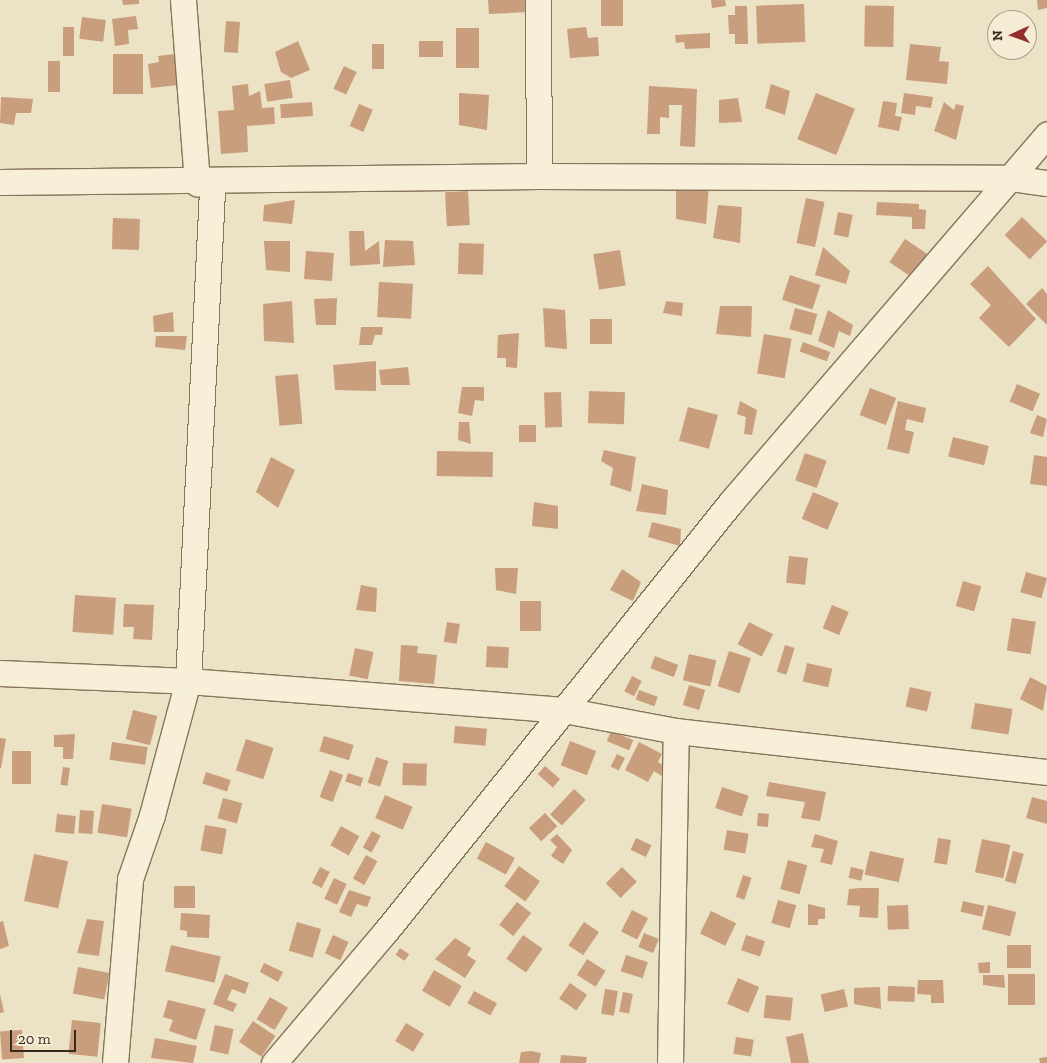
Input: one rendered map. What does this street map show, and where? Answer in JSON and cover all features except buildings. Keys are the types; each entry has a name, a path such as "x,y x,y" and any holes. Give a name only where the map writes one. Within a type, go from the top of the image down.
{"street":[{"path":"114,1063 130,879 152,815 188,681 204,182 184,0"},
{"path":"538,0 539,176"},
{"path":"274,1063 564,710 731,502 1047,134"},
{"path":"0,182 204,182 539,176 1011,178 1047,183"},
{"path":"0,673 188,681 564,710 676,731 1047,772"},
{"path":"670,1063 676,731"}]}
